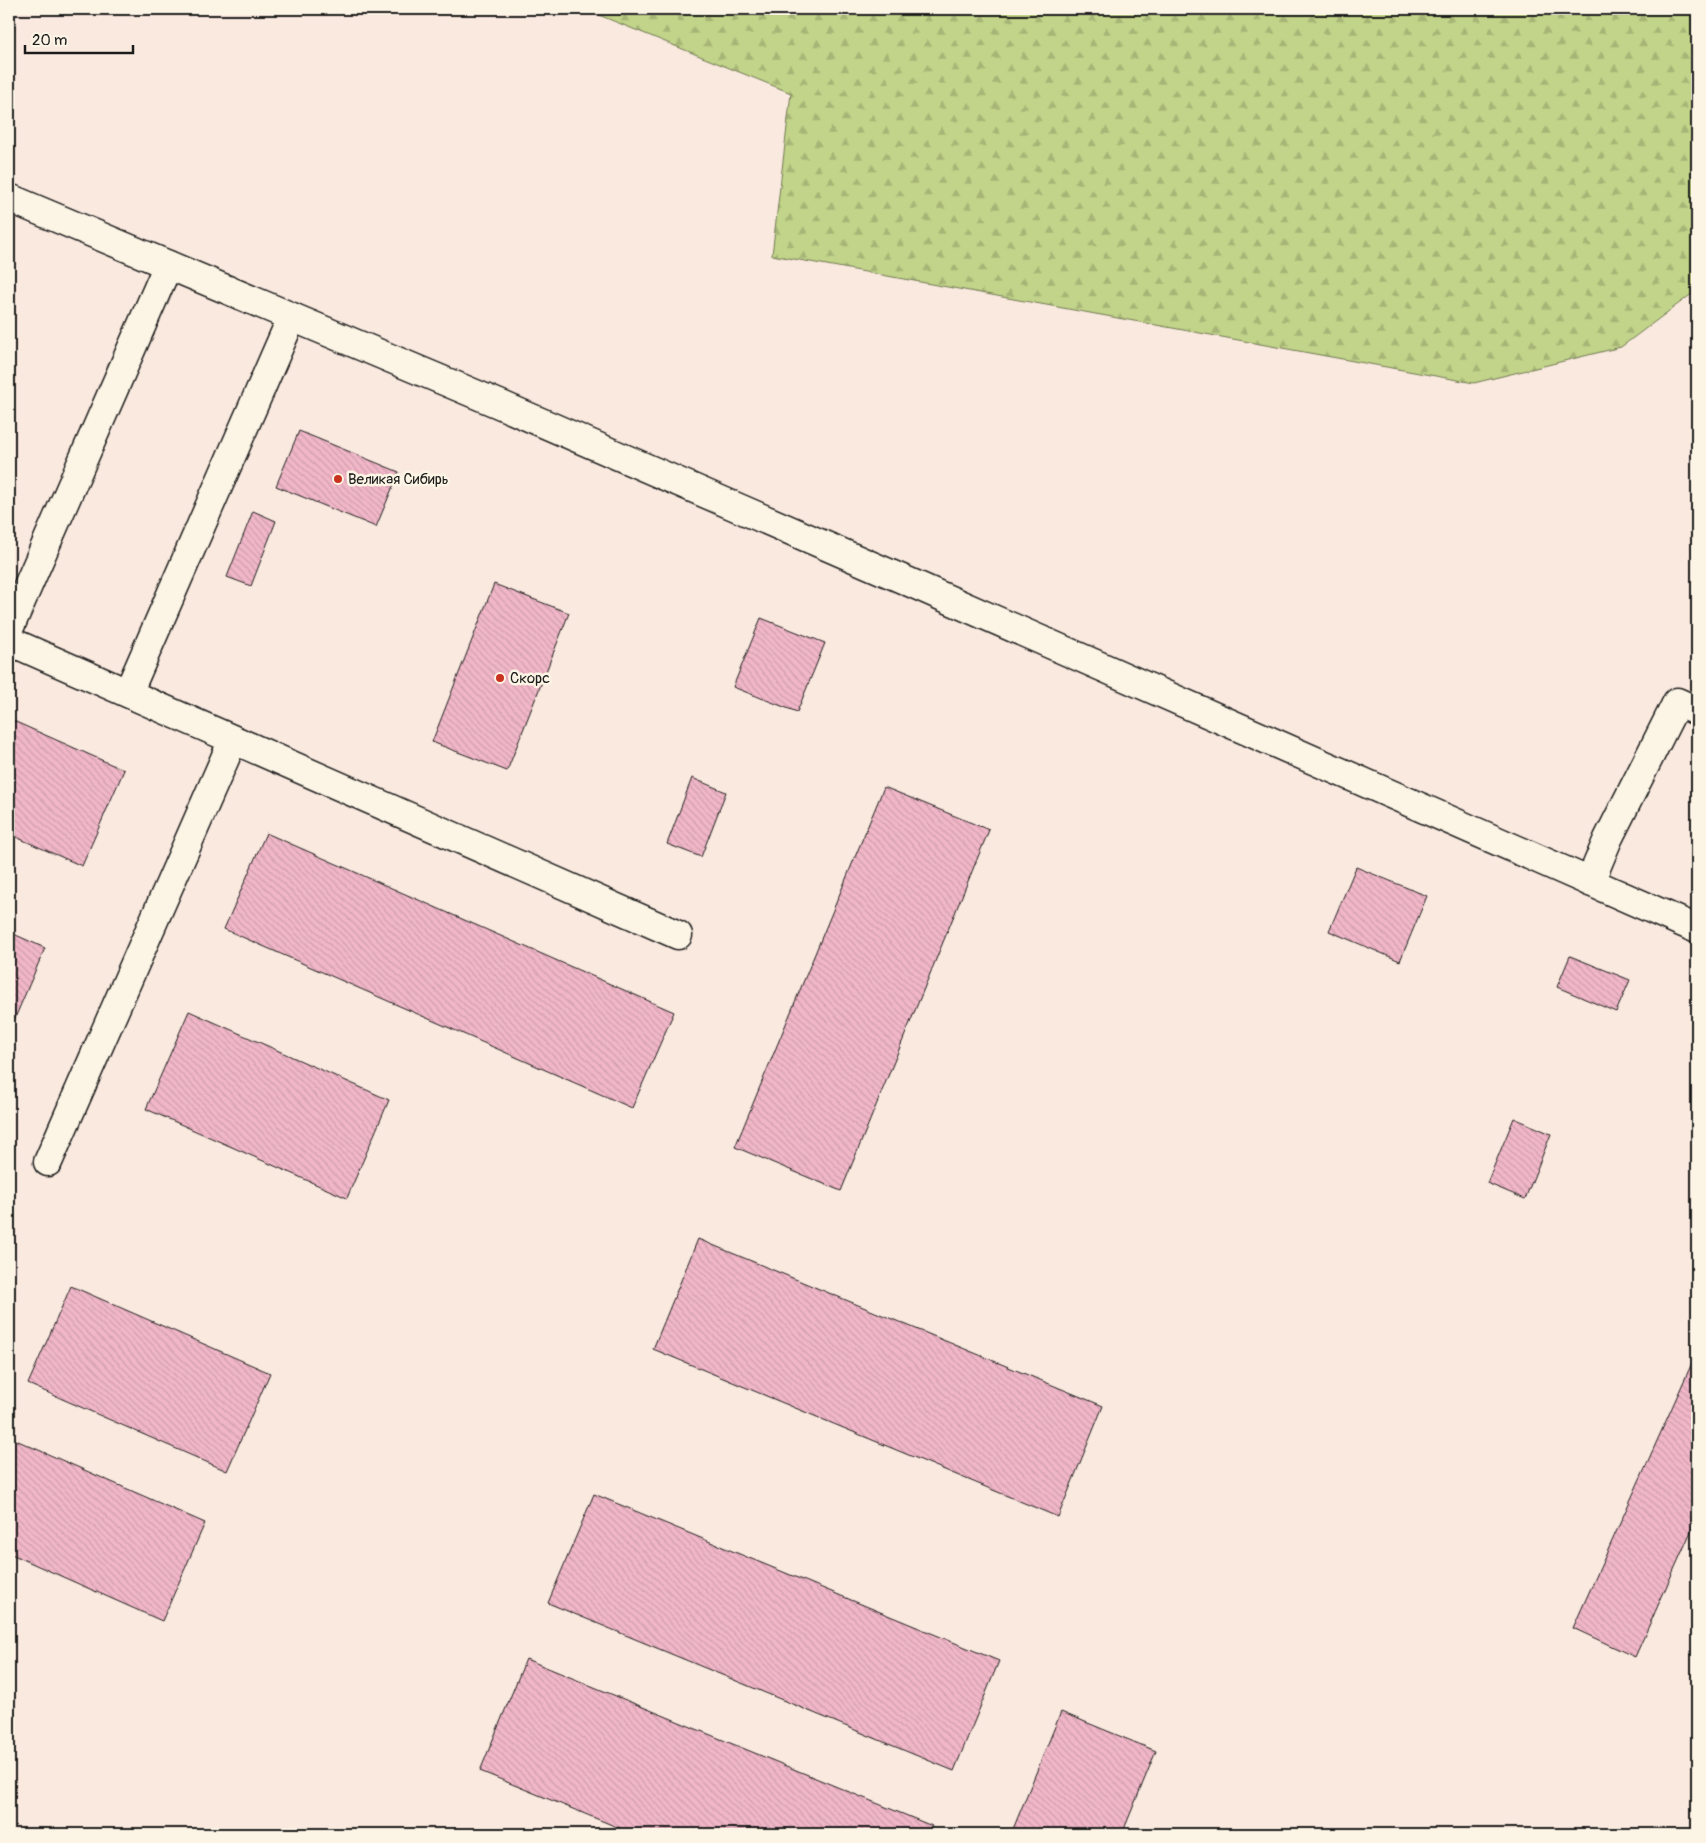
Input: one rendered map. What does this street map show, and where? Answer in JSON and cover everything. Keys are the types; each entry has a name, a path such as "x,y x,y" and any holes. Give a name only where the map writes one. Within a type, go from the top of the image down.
{"street":[{"path":"9,198 499,404 916,585 1697,929"},
{"path":"9,630 168,265"},
{"path":"128,693 292,317"},
{"path":"9,641 678,935"},
{"path":"1590,882 1608,839 1677,702 1697,711"},
{"path":"48,1162 233,740"}],"green space":[{"path":"584,9 1697,9 1697,290 1621,347 1474,383 772,255 791,93"}],"building":[{"name":"Великая Сибирь","path":"299,431 399,472 376,527 276,486"},
{"path":"253,511 276,521 251,586 227,577"},
{"name":"Скорс","path":"494,584 569,613 507,771 432,742"},
{"path":"761,618 825,643 797,712 733,687"},
{"path":"9,719 124,770 82,866 9,834"},
{"path":"692,778 726,792 701,857 667,844"},
{"path":"884,787 989,830 841,1191 735,1147"},
{"path":"266,833 674,1012 632,1108 224,929"},
{"path":"1356,867 1427,896 1400,961 1329,931"},
{"path":"9,932 45,948 9,1032"},
{"path":"1570,956 1630,980 1616,1012 1557,987"},
{"path":"189,1011 389,1100 347,1198 146,1109"},
{"path":"1514,1118 1551,1134 1525,1199 1487,1183"},
{"path":"698,1239 1103,1406 1058,1517 653,1349"},
{"path":"71,1286 270,1373 227,1471 28,1384"},
{"path":"1692,1363 1697,1366 1697,1518 1635,1657 1573,1628"},
{"path":"9,1437 205,1523 162,1621 9,1553"},
{"path":"594,1494 999,1661 954,1771 548,1603"},
{"path":"526,1659 932,1826 928,1834 634,1834 480,1771"},
{"path":"1061,1712 1156,1751 1122,1834 1011,1834"}],"place":[{"name":"Великая Сибирь","path":"338,479"},
{"name":"Скорс","path":"500,678"}]}
